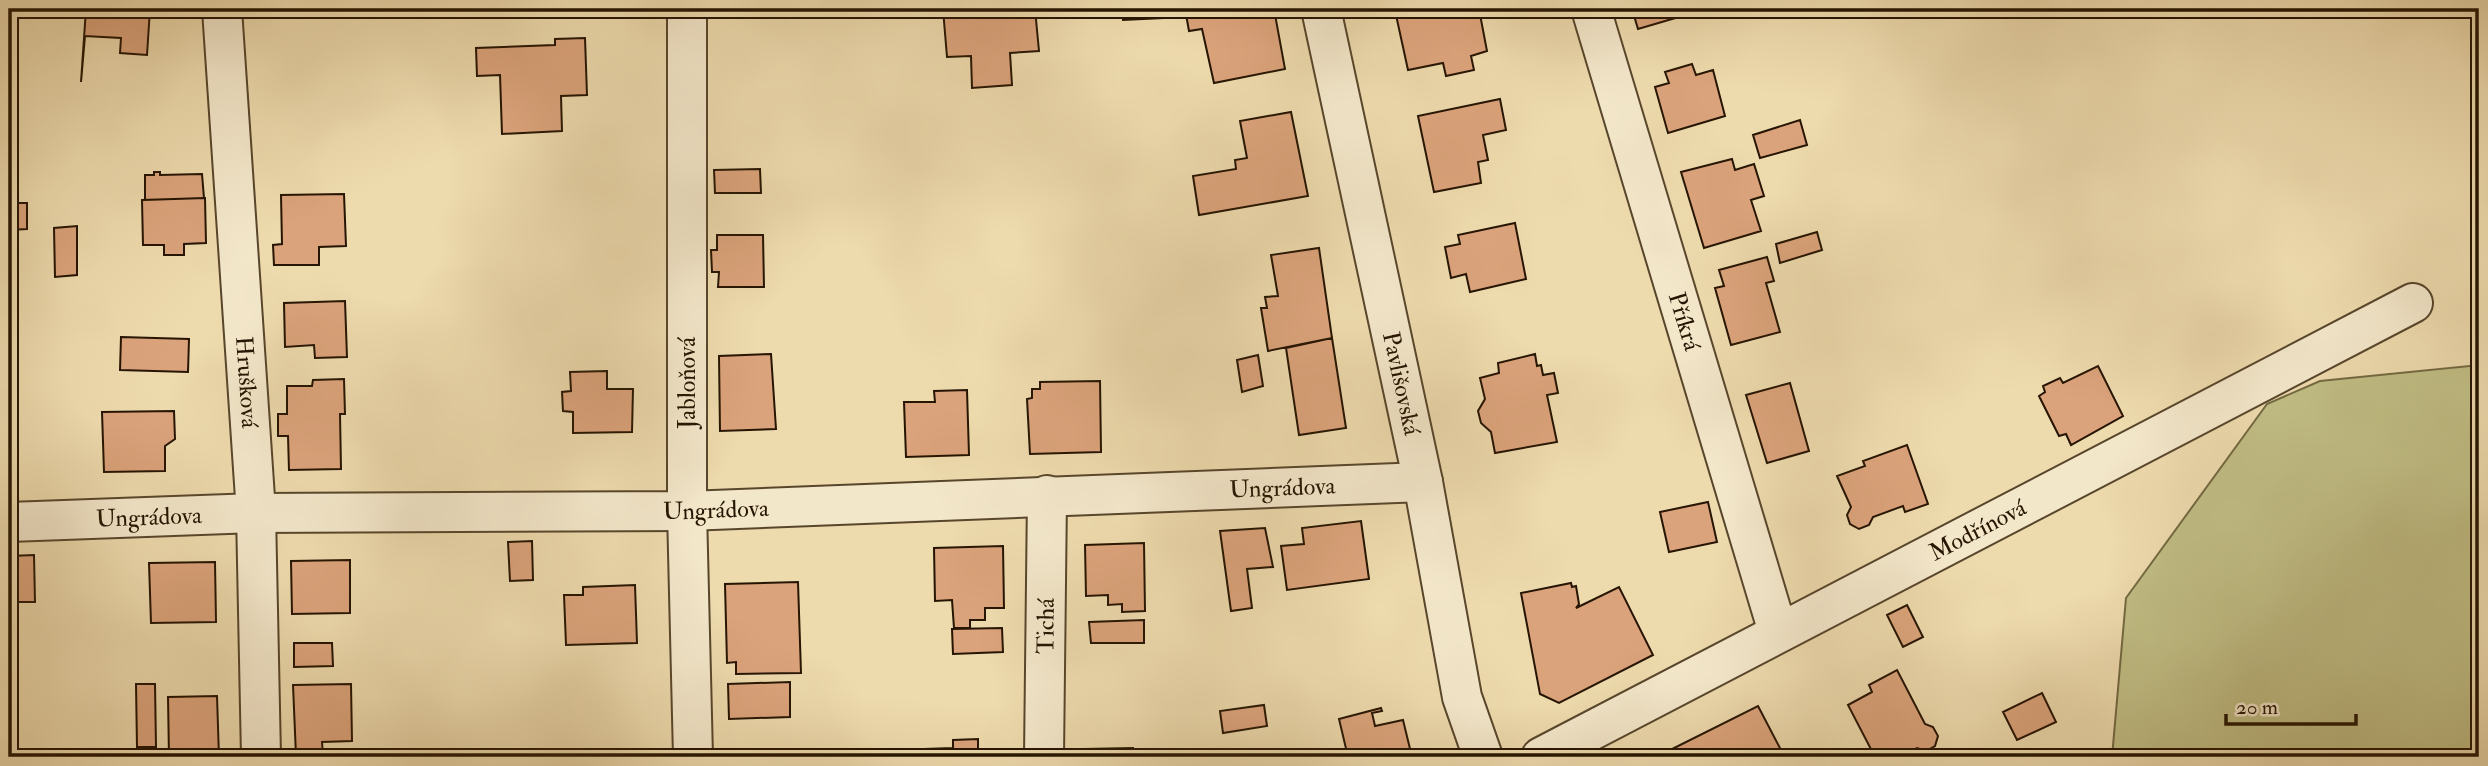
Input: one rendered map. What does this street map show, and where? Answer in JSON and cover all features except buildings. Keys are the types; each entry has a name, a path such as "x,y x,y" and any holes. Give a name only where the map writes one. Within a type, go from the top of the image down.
{"street":[{"name":"Hrušková","path":"222,9 256,513 261,757"},
{"name":"Jabloňová","path":"687,9 687,511 693,757"},
{"name":"Příkrá","path":"1591,9 1778,632"},
{"name":"Pavlišovská","path":"1334,18 1462,697 1483,757"},
{"name":"Modřínová","path":"1541,757 1778,632 2099,469 2413,303"},
{"name":"Ungrádova","path":"9,522 256,513 687,511 1423,482"},
{"name":"Tichá","path":"1044,757 1047,495"}],"shaded area":[{"path":"2479,365 2479,757 2112,757 2126,598 2267,404 2320,381"}]}
